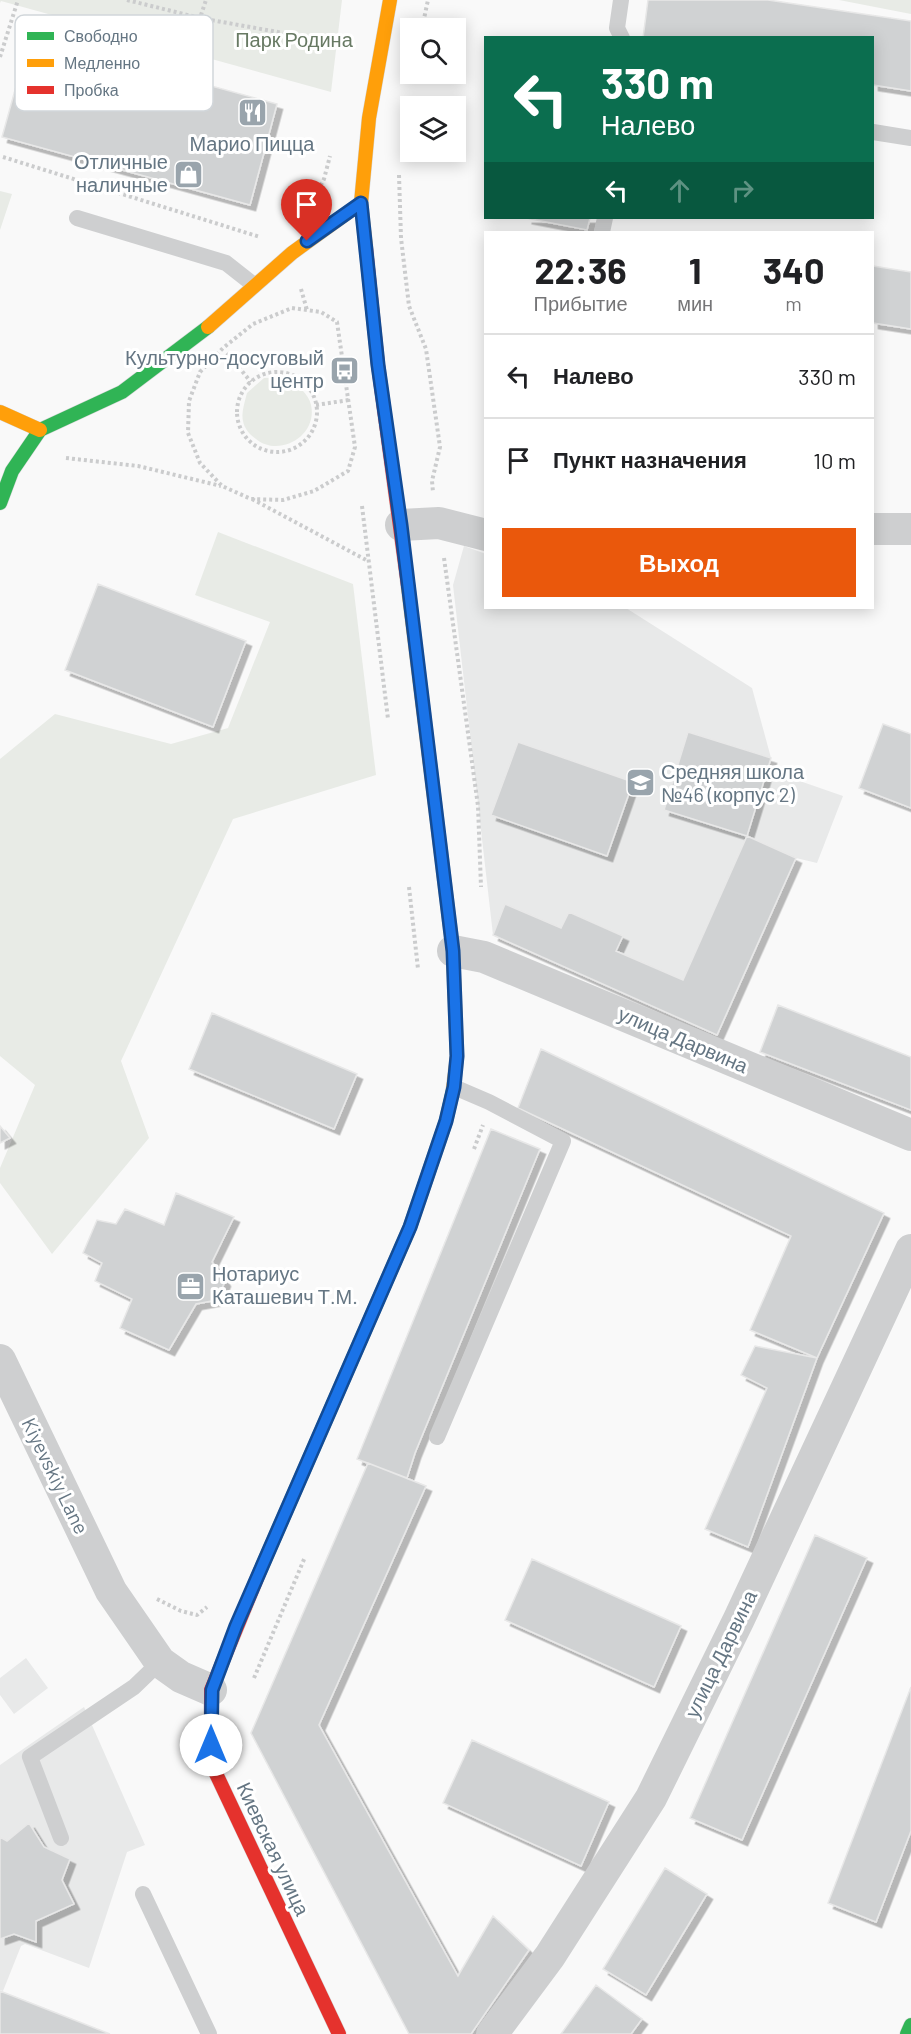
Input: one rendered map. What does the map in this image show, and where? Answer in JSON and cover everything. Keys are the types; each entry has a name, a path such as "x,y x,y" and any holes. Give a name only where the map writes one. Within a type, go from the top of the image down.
{"main road":[{"name":"Киевская улица","path":"339,2034 211,1763 212,1690 236,1626 410,1227 446,1121 454,1087 457,1056 453,951 401,525 378,365 361,203 369,118 390,0"},
{"path":"0,503 12,471 40,430 122,392 204,331 292,253 361,203"},
{"path":"0,412 40,430"},
{"path":"907,2034 911,2025"}],"street":[{"path":"401,525 439,523 484,534"},
{"path":"874,529 911,529"},
{"name":"улица Дарвина","path":"453,951 484,957 911,1135"},
{"name":"улица Дарвина","path":"492,2034 550,1956 651,1798 739,1619 911,1250"},
{"name":"Kiyevskiy Lane","path":"0,1360 111,1591 160,1662"},
{"path":"160,1662 181,1677 212,1690"}],"lane":[{"path":"621,0 616,28 621,36"},
{"path":"874,132 911,138"},
{"path":"77,218 226,262 254,285"},
{"path":"437,1437 563,1141 489,1102 454,1087"},
{"path":"61,1838 30,1757 134,1687 160,1662"},
{"path":"143,1894 209,2034"}],"path":[{"path":"0,57 18,0"},
{"path":"127,0 188,15"},
{"path":"201,15 206,0"},
{"path":"424,18 428,0"},
{"path":"213,20 352,45"},
{"path":"3,157 275,242 292,253 307,310"},
{"path":"400,166 401,238 409,306 426,349 440,447 432,481 478,806 481,888"},
{"path":"222,486 200,463 188,433 189,401 200,372 223,348 253,324 292,308 321,312 337,322 357,466"},
{"path":"223,348 252,382"},
{"path":"270,372 286,373 300,379 311,391 316,405 315,421 309,435 298,446 283,451 267,451 253,444 242,433 237,418 238,403 244,388 252,382 255,378 270,372"},
{"path":"316,405 349,400"},
{"path":"251,499 283,500 314,491 348,471 355,447"},
{"path":"66,458 138,466 222,486 368,561"},
{"path":"361,497 389,724"},
{"path":"408,878 418,973"},
{"path":"472,1154 489,1102"},
{"path":"253,1681 306,1555"},
{"path":"153,1596 181,1611 196,1615 210,1605"}],"shaded area":[{"name":"Средняя школа №46 (корпус 2)","path":"464,546 484,553 484,609 628,609 752,688 771,758 768,770 843,796 817,863 796,858 717,1035 493,935 453,585"},
{"path":"26,1658 48,1688 14,1714 0,1695 0,1678"},
{"path":"84,1707 145,1845 127,1852 89,1968 25,1944 21,1946 3,1991 0,1990 0,1765"}],"green space":[{"name":"Парк Родина","path":"0,0 342,0 331,92 213,59 213,15 52,15 1,1 0,3"},
{"path":"839,0 911,0 911,14"},
{"path":"0,191 12,194 0,230"},
{"path":"288,377 310,401 312,416 309,426 295,441 275,446 265,444 256,439 244,424 243,411 247,393 264,378"},
{"path":"218,532 353,584 376,775 233,819 121,1061 149,1138 52,1254 0,1183 0,1168 35,1085 0,1056 0,759 55,714 171,744 228,728 270,622 195,595"}],"building":[{"path":"648,0 768,0 911,21 911,91 874,85 874,36 643,36"},
{"path":"213,86 277,104 250,205 2,137 15,90 15,111 213,111"},
{"path":"531,219 590,219 587,230"},
{"path":"874,266 911,272 911,329 874,323"},
{"path":"98,584 246,641 213,727 65,670"},
{"path":"883,724 911,734 911,808 859,788"},
{"path":"688,732 771,758 747,836 664,810"},
{"path":"518,742 633,782 607,856 491,815"},
{"path":"747,836 796,858 717,1035 493,935 505,904 561,928 569,912 623,936 616,951 683,980"},
{"path":"778,1005 911,1057 911,1110 760,1052"},
{"path":"212,1013 357,1074 334,1129 189,1069"},
{"path":"541,1049 884,1213 817,1358 750,1330 791,1236 518,1108"},
{"path":"0,1126 10,1138 0,1143"},
{"path":"491,1129 540,1149 415,1453 407,1478 357,1459"},
{"path":"176,1193 234,1217 212,1262 225,1281 217,1300 196,1304 169,1350 120,1328 132,1299 95,1281 102,1263 83,1253 97,1220 116,1224 125,1209 164,1225"},
{"path":"755,1346 817,1358 748,1547 705,1529 767,1388 741,1375"},
{"path":"368,1463 426,1486 319,1725 458,1976 493,1916 529,1950 471,2034 409,2034 251,1733"},
{"path":"815,1535 867,1558 742,1840 690,1818"},
{"path":"532,1559 681,1626 654,1687 505,1620"},
{"path":"911,1687 911,1831 876,1922 828,1903"},
{"path":"472,1740 609,1802 581,1866 443,1803"},
{"path":"29,1823 44,1847 70,1859 62,1880 74,1904 36,1921 36,1942 14,1934 0,1939 0,1837 7,1841"},
{"path":"665,1868 707,1894 646,1995 603,1969"},
{"path":"596,1985 642,2019 631,2034 561,2034"},
{"path":"0,1991 110,2034 0,2034"}],"traffic: fast":[{"path":"0,503 12,471 40,430 122,392 208,327"},
{"path":"260,1571 410,1227 446,1121 453,1090"},
{"path":"907,2034 911,2025"}],"traffic: slow":[{"path":"366,248 361,203 369,118 390,0"},
{"path":"208,327 292,253 361,203"},
{"path":"0,412 40,430"},
{"path":"408,586 453,951 457,1056 453,1090"}],"traffic: jam":[{"path":"366,248 378,365 408,586"},
{"path":"260,1571 211,1690 211,1763 339,2034"}],"place":[{"name":"Марио Пицца","path":"252,113"},
{"name":"Отличные наличные","path":"189,174"},
{"name":"Культурно-досуговый центр","path":"345,370"},
{"name":"Средняя школа №46 (корпус 2)","path":"640,783"},
{"name":"Нотариус Каташевич Т.М.","path":"191,1286"}],"route":[{"path":"211,1745 212,1690 236,1626 410,1227 446,1121 454,1087 457,1056 453,951 401,525 378,365 361,203 307,241"}]}
